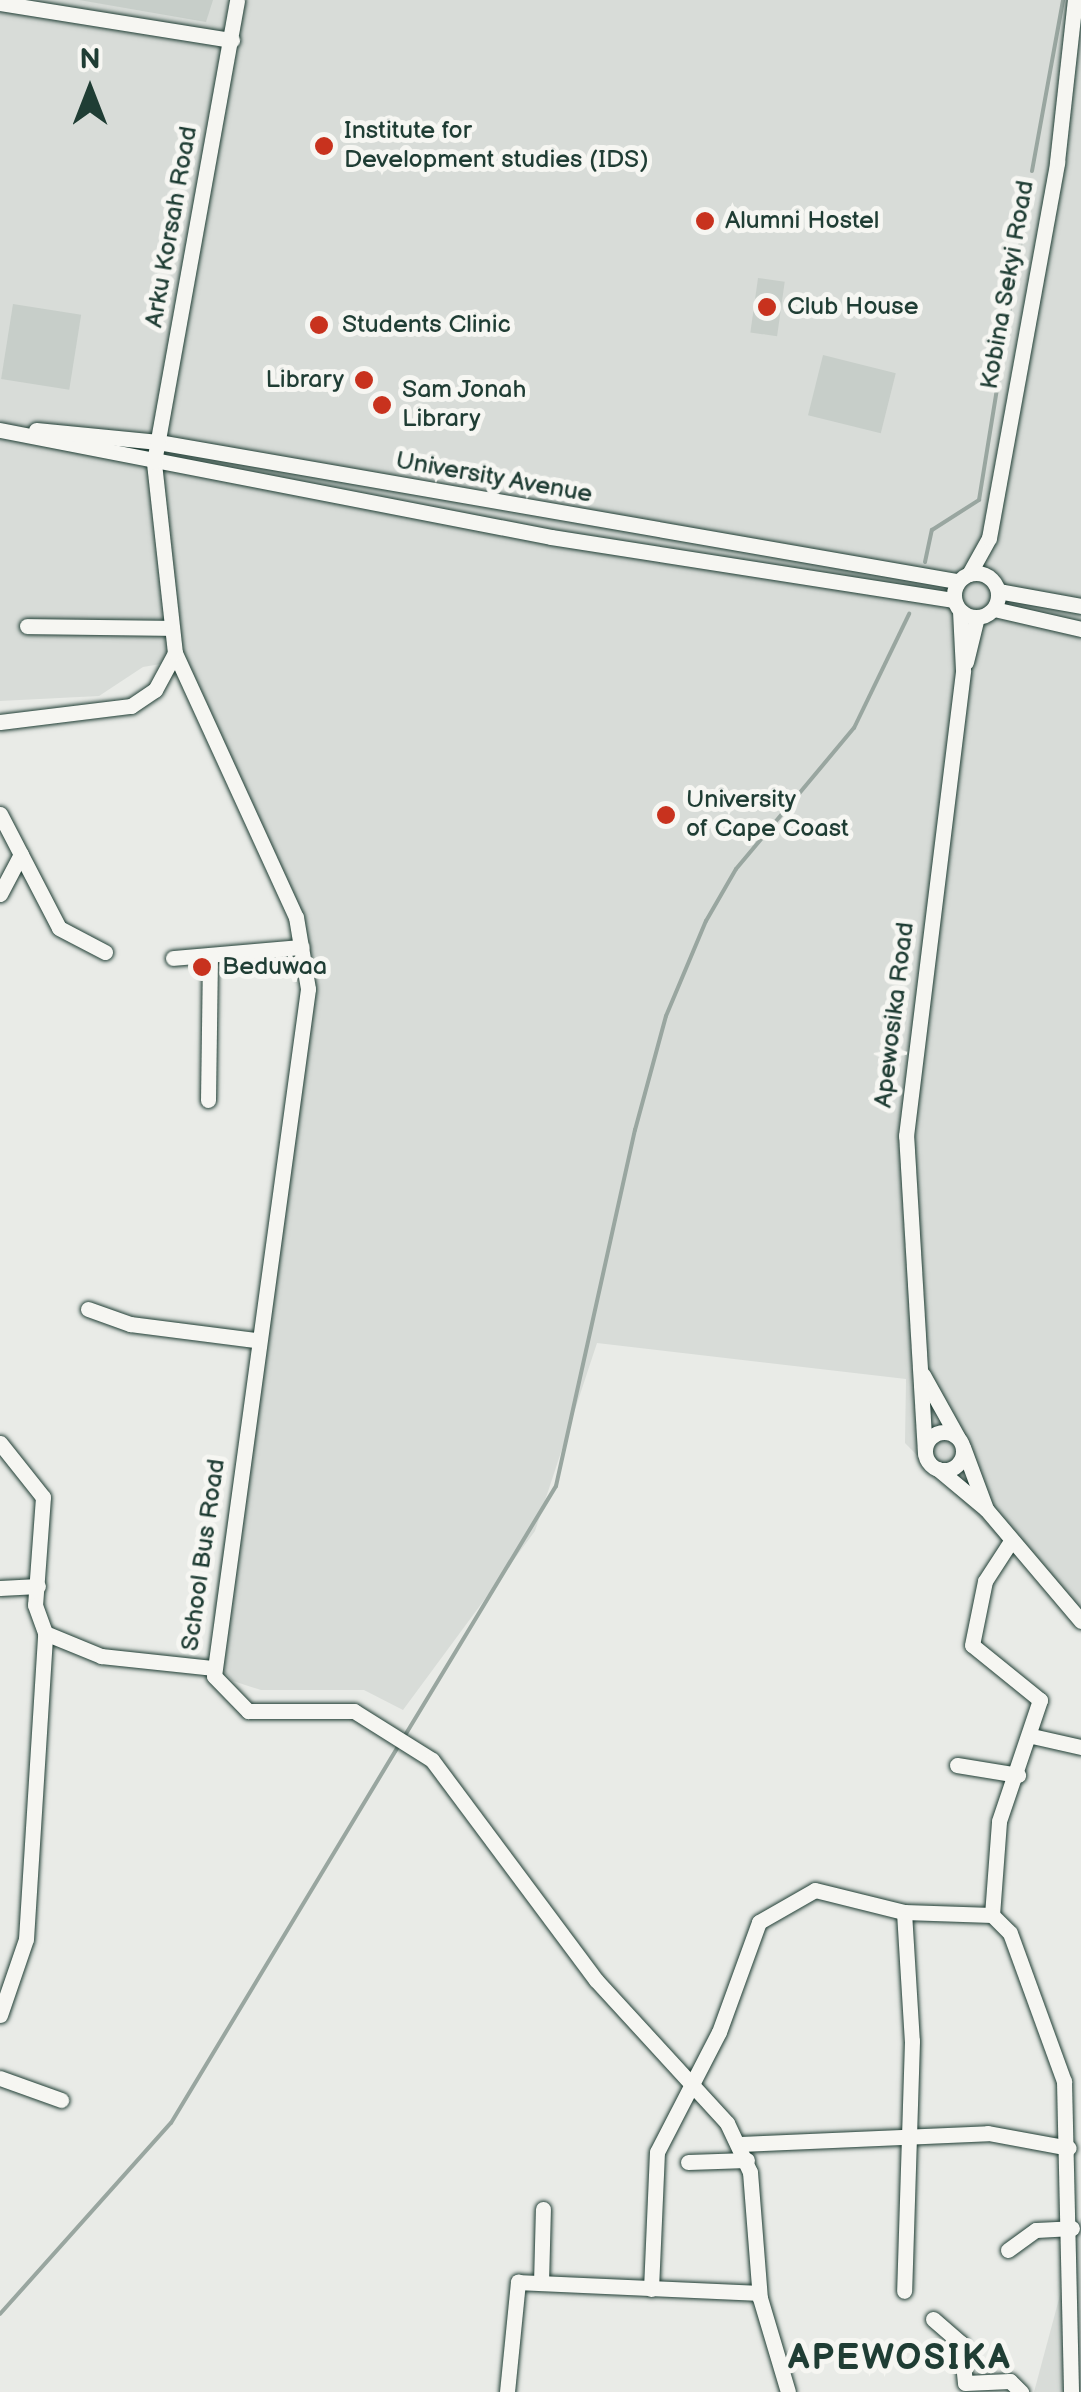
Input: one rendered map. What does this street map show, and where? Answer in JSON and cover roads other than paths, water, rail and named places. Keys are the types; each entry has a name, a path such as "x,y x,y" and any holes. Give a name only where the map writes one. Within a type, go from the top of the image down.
{"street":[{"name":"Arku Korsah Road","path":"172,628 154,462 238,0"},
{"name":"Kobina Sekyi Road","path":"963,577 989,538 1058,162 1075,0"},
{"path":"0,2 232,40"},
{"name":"University Avenue","path":"0,430 154,462 957,605"},
{"name":"University Avenue","path":"22,434 158,442 963,577"},
{"path":"989,538 988,576 998,591 1081,606"},
{"path":"963,670 957,605 963,577 988,576"},
{"path":"994,609 998,591"},
{"path":"957,605 977,617"},
{"path":"977,617 994,609 1081,629"},
{"path":"963,670 977,617"},
{"path":"27,626 172,628"},
{"name":"School Bus Road","path":"172,628 174,653 302,947 301,1082 255,1340 214,1668 220,1690 248,1710 354,1711 406,1739 740,2144 747,2160 759,2293 788,2392"},
{"path":"0,722 131,706 155,690 174,653"},
{"name":"Apewosika Road","path":"963,670 906,1136 926,1453 938,1469 986,1509 1081,1621"},
{"path":"0,814 59,928 105,952"},
{"path":"0,894 22,854"},
{"path":"174,958 302,947"},
{"path":"208,1100 210,955"},
{"path":"88,1308 130,1324 255,1340"},
{"name":"Apewosika Road","path":"919,1366 960,1442 986,1509"},
{"path":"926,1453 935,1435 960,1442 958,1464 938,1469"},
{"path":"0,1444 42,1497 38,1586 44,1634 26,1939 0,2016"},
{"path":"992,1915 999,1821 1032,1736 1039,1692 972,1646 985,1581 1011,1541"},
{"path":"0,1588 38,1586"},
{"path":"44,1634 101,1656 214,1668"},
{"path":"1032,1736 1081,1746"},
{"path":"958,1766 1018,1775"},
{"path":"651,2289 651,2182 759,1922 815,1890 904,1912 992,1915 1010,1933 1058,2055 1072,2228 1070,2392"},
{"path":"904,1912 908,2133 904,2291"},
{"path":"0,2078 61,2100"},
{"path":"740,2144 908,2133 988,2133 1068,2148"},
{"path":"688,2162 747,2160"},
{"path":"541,2283 543,2209"},
{"path":"1008,2250 1036,2230 1072,2228"},
{"path":"506,2392 510,2294 518,2282 759,2293"},
{"path":"933,2319 955,2330 964,2382 1015,2382 1021,2392"}],"waterway":[{"path":"1032,171 1063,0"},
{"path":"925,562 932,530 979,500 1029,191"},
{"path":"404,1737 556,1486 635,1130 666,1016 706,921 736,869 854,728 909,614"},
{"path":"0,2314 171,2123 399,1745"}],"place":[{"name":"Institute for Development studies (IDS)","path":"324,146"},
{"name":"Alumni Hostel","path":"705,221"},
{"name":"Club House","path":"767,307"},
{"name":"Students Clinic","path":"319,325"},
{"name":"Library","path":"364,380"},
{"name":"Sam Jonah Library","path":"382,405"},
{"name":"University of Cape Coast","path":"666,815"},
{"name":"Beduwaa","path":"202,967"}],"district":[{"name":"APEWOSIKA","path":"900,2359"}]}
